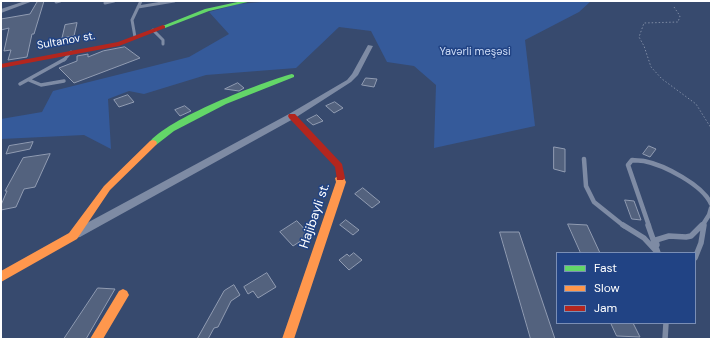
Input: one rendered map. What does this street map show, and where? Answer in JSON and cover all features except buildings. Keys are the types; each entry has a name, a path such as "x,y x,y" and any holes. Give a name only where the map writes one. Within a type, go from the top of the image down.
{"street":[{"path":"1,11 30,1"},
{"name":"Sultanov st.","path":"1,66 119,44 207,10 249,1"},
{"path":"1,277 292,116 349,81 355,75 370,46"},
{"path":"73,236 107,188 159,137 170,129 223,102 292,76"},
{"name":"Hajibayli st.","path":"288,339 341,182 339,166 292,116"},
{"path":"96,339 123,295"}],"lane":[{"path":"106,3 114,1"},
{"path":"135,37 132,20 141,1"},
{"path":"138,7 174,1"},
{"path":"153,30 163,40 162,44"},
{"path":"20,84 65,59 71,52"},
{"path":"29,80 34,84 42,85 64,81"},
{"path":"584,159 586,186 594,202 614,219 644,238 657,252"},
{"path":"658,252 628,165 632,160 644,161 667,170 703,192 711,200 711,204"},
{"path":"658,252 656,240 662,236 690,237 697,232 711,212"},
{"path":"696,256 701,243 703,229 711,212"},
{"path":"665,339 666,324"}],"path":[{"path":"674,7 680,16 678,22 644,23 639,37 644,46 651,67 662,79 696,104 711,128"}],"green space":[{"name":"Yavərli meşəsi","path":"274,1 591,1 579,12 525,40 535,126 434,148 436,85 414,66 387,62 371,31 339,27 296,68 206,75 144,94 129,91 108,99 111,149 84,135 1,139 1,119 42,112 53,91 189,57 229,34 209,12 238,4"}],"traffic: fast":[{"path":"163,27 207,10 249,1"},
{"path":"153,143 171,129 223,102 292,76"}],"traffic: slow":[{"path":"1,277 73,236 107,188 153,143"},
{"path":"288,339 341,182 340,178"},
{"path":"96,339 123,295"}],"traffic: jam":[{"path":"1,66 119,44 163,27"},
{"path":"292,116 339,166 340,178"}]}
